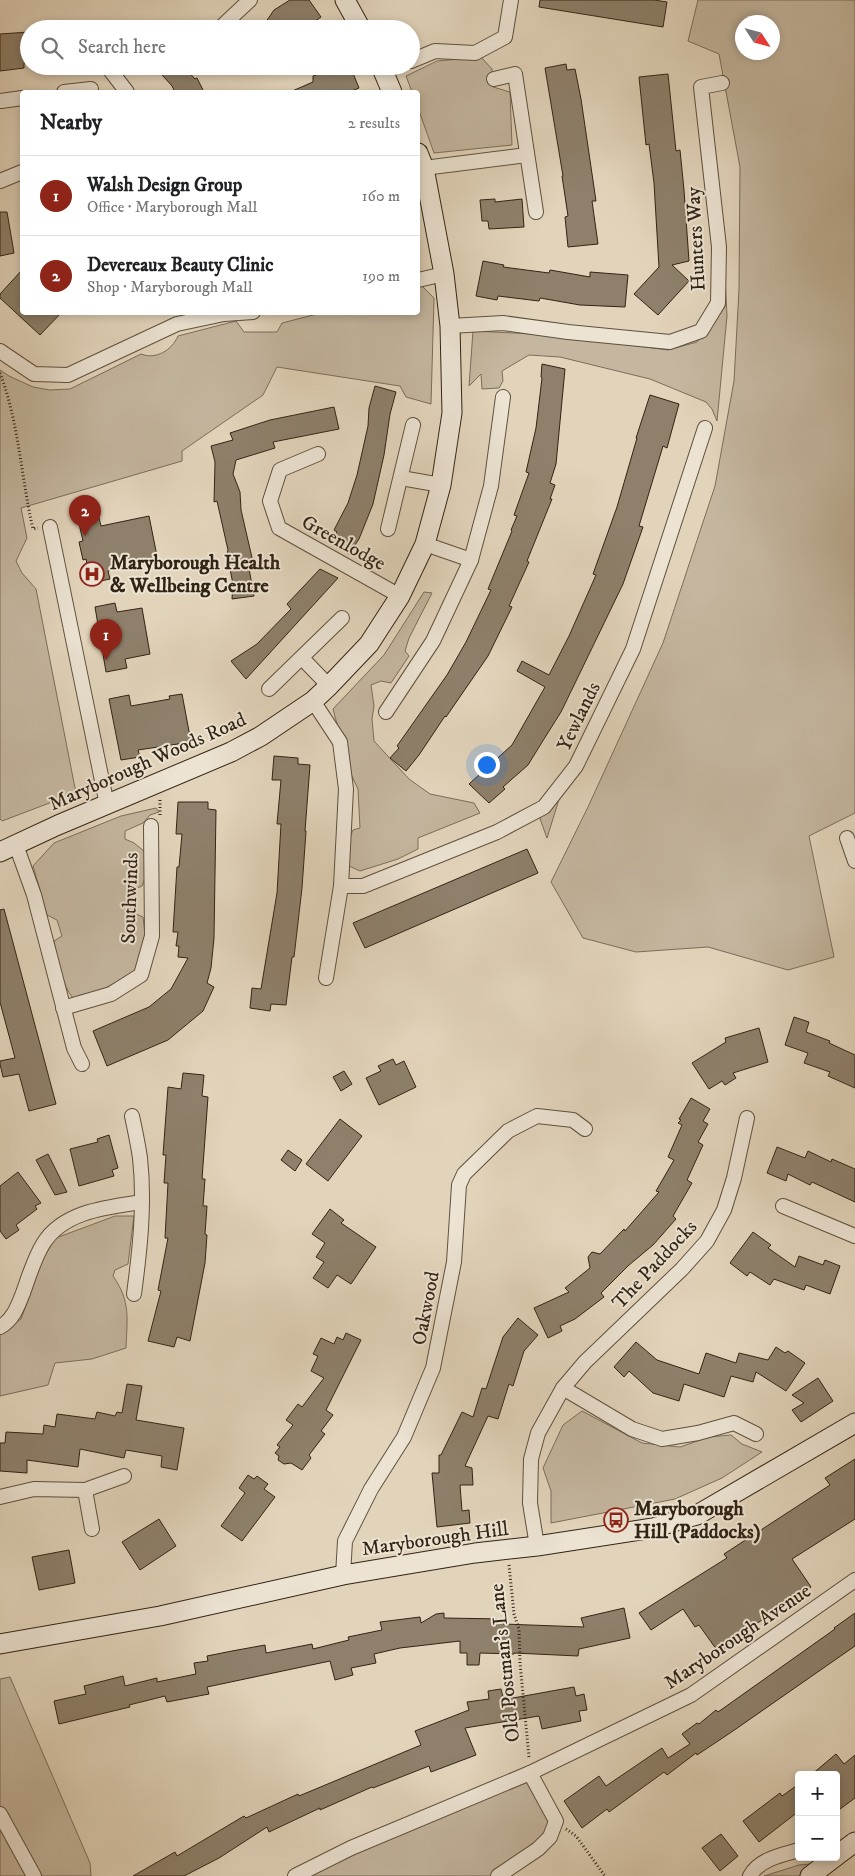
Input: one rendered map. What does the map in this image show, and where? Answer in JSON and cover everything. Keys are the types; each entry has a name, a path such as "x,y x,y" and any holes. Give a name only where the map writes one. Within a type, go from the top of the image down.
{"street":[{"path":"229,20 250,0"},
{"path":"345,0 356,20"},
{"path":"420,57 436,51 475,53 505,37 511,0"},
{"path":"494,79 515,74 536,212"},
{"path":"114,75 125,90"},
{"path":"388,75 392,90"},
{"name":"Hunters Way","path":"450,326 503,323 568,332 670,342 701,331 718,303 719,247 701,87 722,83"},
{"path":"82,90 91,89"},
{"path":"1,101 20,98"},
{"path":"421,161 527,154"},
{"name":"Maryborough Woods Road","path":"4,850 58,825 231,752 261,736 312,701 329,686 369,644 400,596 425,544 441,485 452,413 450,326 444,274 421,161"},
{"path":"0,181 20,173"},
{"path":"420,280 444,274"},
{"path":"0,351 34,374 68,375 177,324 219,315"},
{"path":"386,712 433,641 471,560 491,486 503,397"},
{"name":"Greenlodge","path":"388,529 413,425"},
{"name":"Yewlands","path":"340,886 363,886 497,832 544,807 576,766 633,649 705,428"},
{"name":"Greenlodge","path":"318,454 280,470 270,501 279,528 400,596"},
{"path":"401,478 441,485"},
{"path":"50,527 107,805"},
{"path":"425,544 471,560"},
{"path":"269,689 342,618"},
{"path":"302,658 329,686"},
{"path":"312,701 340,742 346,789 340,886 326,978"},
{"name":"Southwinds","path":"63,1008 111,994 141,975 152,936 151,826"},
{"path":"846,838 855,861"},
{"path":"4,850 34,895 74,1048 82,1064"},
{"path":"132,1116 140,1158 142,1202 140,1248 134,1294"},
{"name":"Oakwood","path":"343,1575 345,1541 371,1489 404,1436 433,1368 454,1262 459,1185 464,1174 508,1131 537,1116 573,1120 586,1130"},
{"name":"The Paddocks","path":"536,1546 530,1502 530,1458 538,1433 563,1388 585,1362 682,1269 707,1241 724,1210 734,1178 747,1118"},
{"path":"0,1327 15,1313 35,1258 52,1232 64,1224 104,1207 142,1202"},
{"path":"783,1206 855,1236"},
{"path":"563,1388 632,1428 662,1439 698,1433 734,1423 756,1434"},
{"name":"Maryborough Hill","path":"0,1644 160,1616 343,1575 653,1528 697,1515 855,1423"},
{"path":"0,1496 34,1489 85,1490 124,1476"},
{"path":"85,1490 92,1529"},
{"name":"Maryborough Avenue","path":"295,1876 352,1848 530,1773 691,1695 855,1580"},
{"path":"498,1876 538,1849 550,1837 556,1822 530,1773"},
{"path":"0,1814 34,1876"},
{"path":"840,1853 855,1842"},
{"path":"750,1876 752,1871 774,1857 795,1851"},
{"path":"810,1876 830,1861"}],"path":[{"path":"0,373 8,394 33,529 50,527"},
{"path":"151,826 161,816 159,783"},
{"name":"Old Postman's Lane","path":"507,1550 514,1614 519,1629 520,1663 530,1773"},
{"path":"556,1822 576,1836 605,1876"}],"shaded area":[{"path":"698,0 855,0 855,813 809,836 834,957 788,970 708,947 636,952 583,938 551,882 588,807 663,643 715,486 734,381 739,290 740,167 719,54 688,41"},
{"path":"481,57 492,69 493,87 510,92 512,145 434,153 420,114 420,90 411,90 406,76 420,75 420,69 437,61"},
{"path":"725,277 727,316 717,421 712,409 706,402 650,379 560,357 529,355 502,371 503,381 499,388 482,389 481,374 469,386 473,331 553,335 668,350 697,342 725,307"},
{"path":"420,285 434,298 431,404 406,397 400,386 277,367 263,395 182,451 182,461 21,508 27,538 16,561 22,573 36,589 76,793 2,821 0,819 0,370 33,387 50,390 70,389 141,354 147,356 158,355 172,346 178,336 236,321 244,332 277,332 282,323 313,315 420,315"},
{"path":"424,592 432,593 409,638 405,651 409,656 391,683 381,681 371,685 374,706 372,719 374,741 409,779 430,794 474,803 480,813 418,838 418,849 398,859 360,871 349,866 347,843 353,830 360,828 358,789 350,772 333,709 384,655"},
{"path":"561,793 547,838 539,816"},
{"path":"156,808 159,812 150,815 143,823 125,831 125,839 144,851 146,876 142,886 132,894 130,908 136,914 143,917 145,934 140,958 134,972 93,995 73,998 63,979 54,941 62,936 57,920 47,915 33,866 54,843 121,816"},
{"path":"115,1216 134,1216 128,1264 115,1270 113,1276 123,1294 127,1310 126,1348 92,1359 55,1363 48,1385 0,1396 0,1334 21,1319 43,1258 56,1238"},
{"path":"582,1411 642,1443 680,1447 709,1437 731,1435 742,1444 762,1452 722,1478 675,1499 551,1523 551,1491 543,1468 563,1425"},
{"path":"10,1677 90,1863 91,1876 0,1876 0,1679"},
{"path":"530,1773 556,1821 550,1837 496,1876 295,1876"},
{"path":"810,1864 813,1866 799,1876 764,1876 799,1865"}],"building":[{"path":"290,0 309,0 321,17 317,20 267,20 274,10"},
{"path":"540,0 654,0 667,2 663,27 539,7"},
{"path":"20,33 20,68 0,71 0,34"},
{"path":"566,64 567,70 575,69 581,99 596,201 592,201 598,244 568,247 565,217 568,216 563,176 545,68"},
{"path":"668,74 676,151 680,150 689,261 672,265 689,281 658,315 634,294 659,267 654,183 649,144 646,145 639,77"},
{"path":"162,75 191,75 195,79 197,78 203,90 174,90"},
{"path":"354,75 359,88 354,90 295,90 313,82 313,76"},
{"path":"495,199 495,202 522,199 524,227 489,229 488,221 482,221 480,200"},
{"path":"0,212 7,212 14,253 0,256"},
{"path":"483,261 504,265 503,267 549,273 550,270 590,277 590,272 628,275 625,307 580,305 540,298 539,301 498,296 497,300 476,296"},
{"path":"20,272 20,315 59,315 40,335 0,298 0,294"},
{"path":"542,364 565,369 556,464 550,483 555,485 550,499 552,499 527,561 529,562 509,606 512,607 488,656 406,771 390,758 399,748 397,746 447,675 466,642 491,590 488,589 512,531 517,516 514,515 529,473 526,472 536,428"},
{"path":"375,386 396,392 373,504 359,539 349,554 329,543 337,532 334,530 348,503 357,475 368,426 369,408"},
{"path":"650,395 679,404 667,448 663,446 639,526 643,527 623,584 561,712 528,765 503,787 505,789 489,803 469,784 512,745 545,687 517,671 522,661 549,675 569,636 596,575 593,574 617,507"},
{"path":"334,407 339,429 273,442 275,448 236,460 233,474 240,492 241,510 253,562 248,563 254,596 232,599 233,584 227,554 228,550 217,501 214,502 215,462 211,446 233,440 230,433 270,420"},
{"path":"98,514 101,526 149,516 158,561 108,571 110,579 91,583 86,559 83,560 79,542 83,541 78,519"},
{"path":"320,569 338,578 246,679 231,661 257,644 291,609 287,604"},
{"path":"115,603 117,612 142,608 150,654 125,659 127,668 106,672 95,607"},
{"path":"182,694 191,742 138,750 140,757 121,760 109,699 129,695 131,706 170,699 169,696"},
{"path":"274,756 298,758 298,764 310,765 302,888 294,957 292,957 286,1005 271,1004 270,1011 250,1008 252,988 261,989 277,893 281,824 277,824 281,780 272,780"},
{"path":"178,802 208,802 208,809 216,810 214,938 211,968 207,983 214,987 203,1011 168,1040 107,1066 93,1031 149,1007 171,989 188,958 178,957 179,946 176,946 178,932 173,932 177,867 179,867 182,834 176,834"},
{"path":"527,849 538,873 365,948 353,923"},
{"path":"4,909 56,1104 29,1111 19,1074 3,1077 0,1064 0,1061 15,1058 0,1002 0,910"},
{"path":"794,1017 809,1022 806,1032 830,1041 829,1043 855,1055 855,1088 828,1076 830,1072 804,1063 808,1053 785,1045"},
{"path":"759,1028 768,1062 733,1073 736,1078 725,1085 722,1081 709,1089 692,1063 726,1042 725,1038"},
{"path":"393,1059 396,1065 404,1061 416,1087 379,1105 366,1078 381,1071 378,1066"},
{"path":"344,1071 352,1084 341,1091 333,1077"},
{"path":"183,1073 204,1075 202,1096 208,1097 202,1179 205,1179 203,1206 207,1206 205,1234 207,1235 205,1263 190,1341 177,1337 174,1347 148,1341 161,1291 158,1290 168,1238 165,1238 168,1183 164,1183 166,1155 163,1155 168,1087 181,1089"},
{"path":"691,1098 710,1109 703,1121 708,1124 698,1142 703,1145 687,1180 692,1183 673,1216 676,1219 653,1245 629,1265 601,1293 604,1297 575,1319 560,1326 562,1331 548,1338 534,1308 569,1292 565,1288 590,1268 588,1257 592,1252 600,1254 624,1229 625,1231 659,1192 656,1191 674,1160 668,1157 682,1125 678,1123 681,1120 679,1119"},
{"path":"340,1119 362,1136 328,1181 306,1164"},
{"path":"109,1135 118,1168 112,1170 114,1176 79,1186 70,1149 98,1142 97,1139"},
{"path":"777,1147 805,1158 808,1151 831,1162 832,1159 855,1169 855,1202 812,1182 810,1185 788,1174 786,1181 767,1173"},
{"path":"288,1150 302,1160 295,1171 281,1160"},
{"path":"48,1154 67,1192 55,1195 36,1160"},
{"path":"18,1172 41,1203 35,1206 37,1209 16,1225 19,1230 6,1239 0,1231 0,1186"},
{"path":"330,1209 344,1220 341,1223 376,1247 351,1284 337,1275 328,1288 313,1278 324,1262 316,1257 325,1243 312,1234"},
{"path":"753,1232 771,1245 768,1248 795,1267 799,1256 823,1265 825,1260 840,1266 830,1294 806,1285 804,1290 774,1279 770,1285 750,1272 747,1276 730,1263"},
{"path":"518,1318 538,1335 524,1351 513,1386 509,1384 498,1419 488,1416 465,1466 472,1468 473,1485 460,1485 462,1511 469,1510 470,1523 437,1527 432,1473 439,1473 439,1455 441,1455 462,1412 473,1417 482,1388 486,1389 503,1337"},
{"path":"346,1333 361,1340 326,1410 333,1415 321,1431 325,1434 309,1455 311,1458 302,1470 291,1463 284,1464 278,1460 279,1456 275,1453 280,1447 277,1445 293,1425 286,1420 298,1404 302,1407 324,1378 311,1371 318,1356 313,1354 321,1338 334,1344 337,1337 343,1340"},
{"path":"636,1342 657,1360 699,1374 706,1353 736,1363 739,1353 768,1360 776,1347 785,1353 788,1351 805,1363 786,1391 756,1372 753,1382 731,1376 724,1397 684,1384 679,1401 653,1393 629,1371 624,1377 614,1367"},
{"path":"818,1378 833,1401 801,1422 792,1410 804,1403 792,1395"},
{"path":"127,1384 142,1386 136,1420 184,1428 177,1470 161,1467 162,1456 126,1450 124,1458 80,1449 78,1467 27,1460 27,1473 0,1471 0,1443 5,1443 6,1432 43,1434 44,1425 55,1427 57,1414 95,1419 97,1412 115,1416 117,1412 122,1413"},
{"path":"855,1459 855,1519 792,1559 811,1587 753,1626 755,1628 719,1653 699,1625 695,1627 683,1609 651,1630 639,1613 727,1558 724,1554 830,1485 825,1478"},
{"path":"248,1475 254,1479 257,1476 268,1484 264,1489 275,1497 242,1541 221,1526 245,1493 239,1488"},
{"path":"159,1519 176,1546 140,1570 122,1542"},
{"path":"69,1550 75,1583 39,1590 32,1557"},
{"path":"624,1608 630,1638 579,1649 578,1656 480,1653 479,1665 467,1665 467,1653 460,1653 460,1641 400,1648 374,1654 376,1663 351,1668 353,1675 335,1680 330,1661 207,1687 209,1694 167,1702 165,1696 129,1705 130,1707 59,1724 54,1701 86,1694 84,1686 123,1676 125,1686 157,1678 157,1682 196,1674 194,1663 208,1661 207,1656 265,1645 266,1653 312,1644 313,1649 349,1640 348,1637 382,1630 380,1622 420,1617 421,1623 436,1614 444,1613 444,1618 503,1619 503,1624 584,1627 581,1618"},
{"path":"855,1613 855,1646 733,1731 697,1755 696,1753 667,1775 664,1772 609,1812 607,1809 582,1828 564,1801 599,1776 606,1786 662,1748 668,1758 690,1744 682,1734 697,1723 699,1724 716,1710 718,1712"},
{"path":"574,1687 576,1696 584,1694 587,1710 579,1711 581,1721 542,1729 539,1716 465,1728 476,1755 431,1772 429,1766 372,1787 320,1810 320,1808 269,1832 267,1827 219,1858 184,1876 133,1876 175,1852 177,1856 244,1816 246,1818 298,1794 299,1796 421,1745 415,1731 469,1710 467,1702 489,1699 488,1691 501,1689 503,1697 513,1696 513,1698"},
{"path":"836,1754 844,1764 855,1755 855,1798 840,1809 840,1771 816,1771"},
{"path":"795,1787 795,1814 759,1842 743,1821 780,1793 782,1796"},
{"path":"721,1834 738,1856 720,1871 702,1848"}],"place":[{"name":"Devereaux Beauty Clinic","path":"85,536"},
{"name":"Maryborough Health & Wellbeing Centre","path":"92,574"},
{"name":"Walsh Design Group","path":"106,660"},
{"name":"Maryborough Hill (Paddocks)","path":"616,1520"}]}
